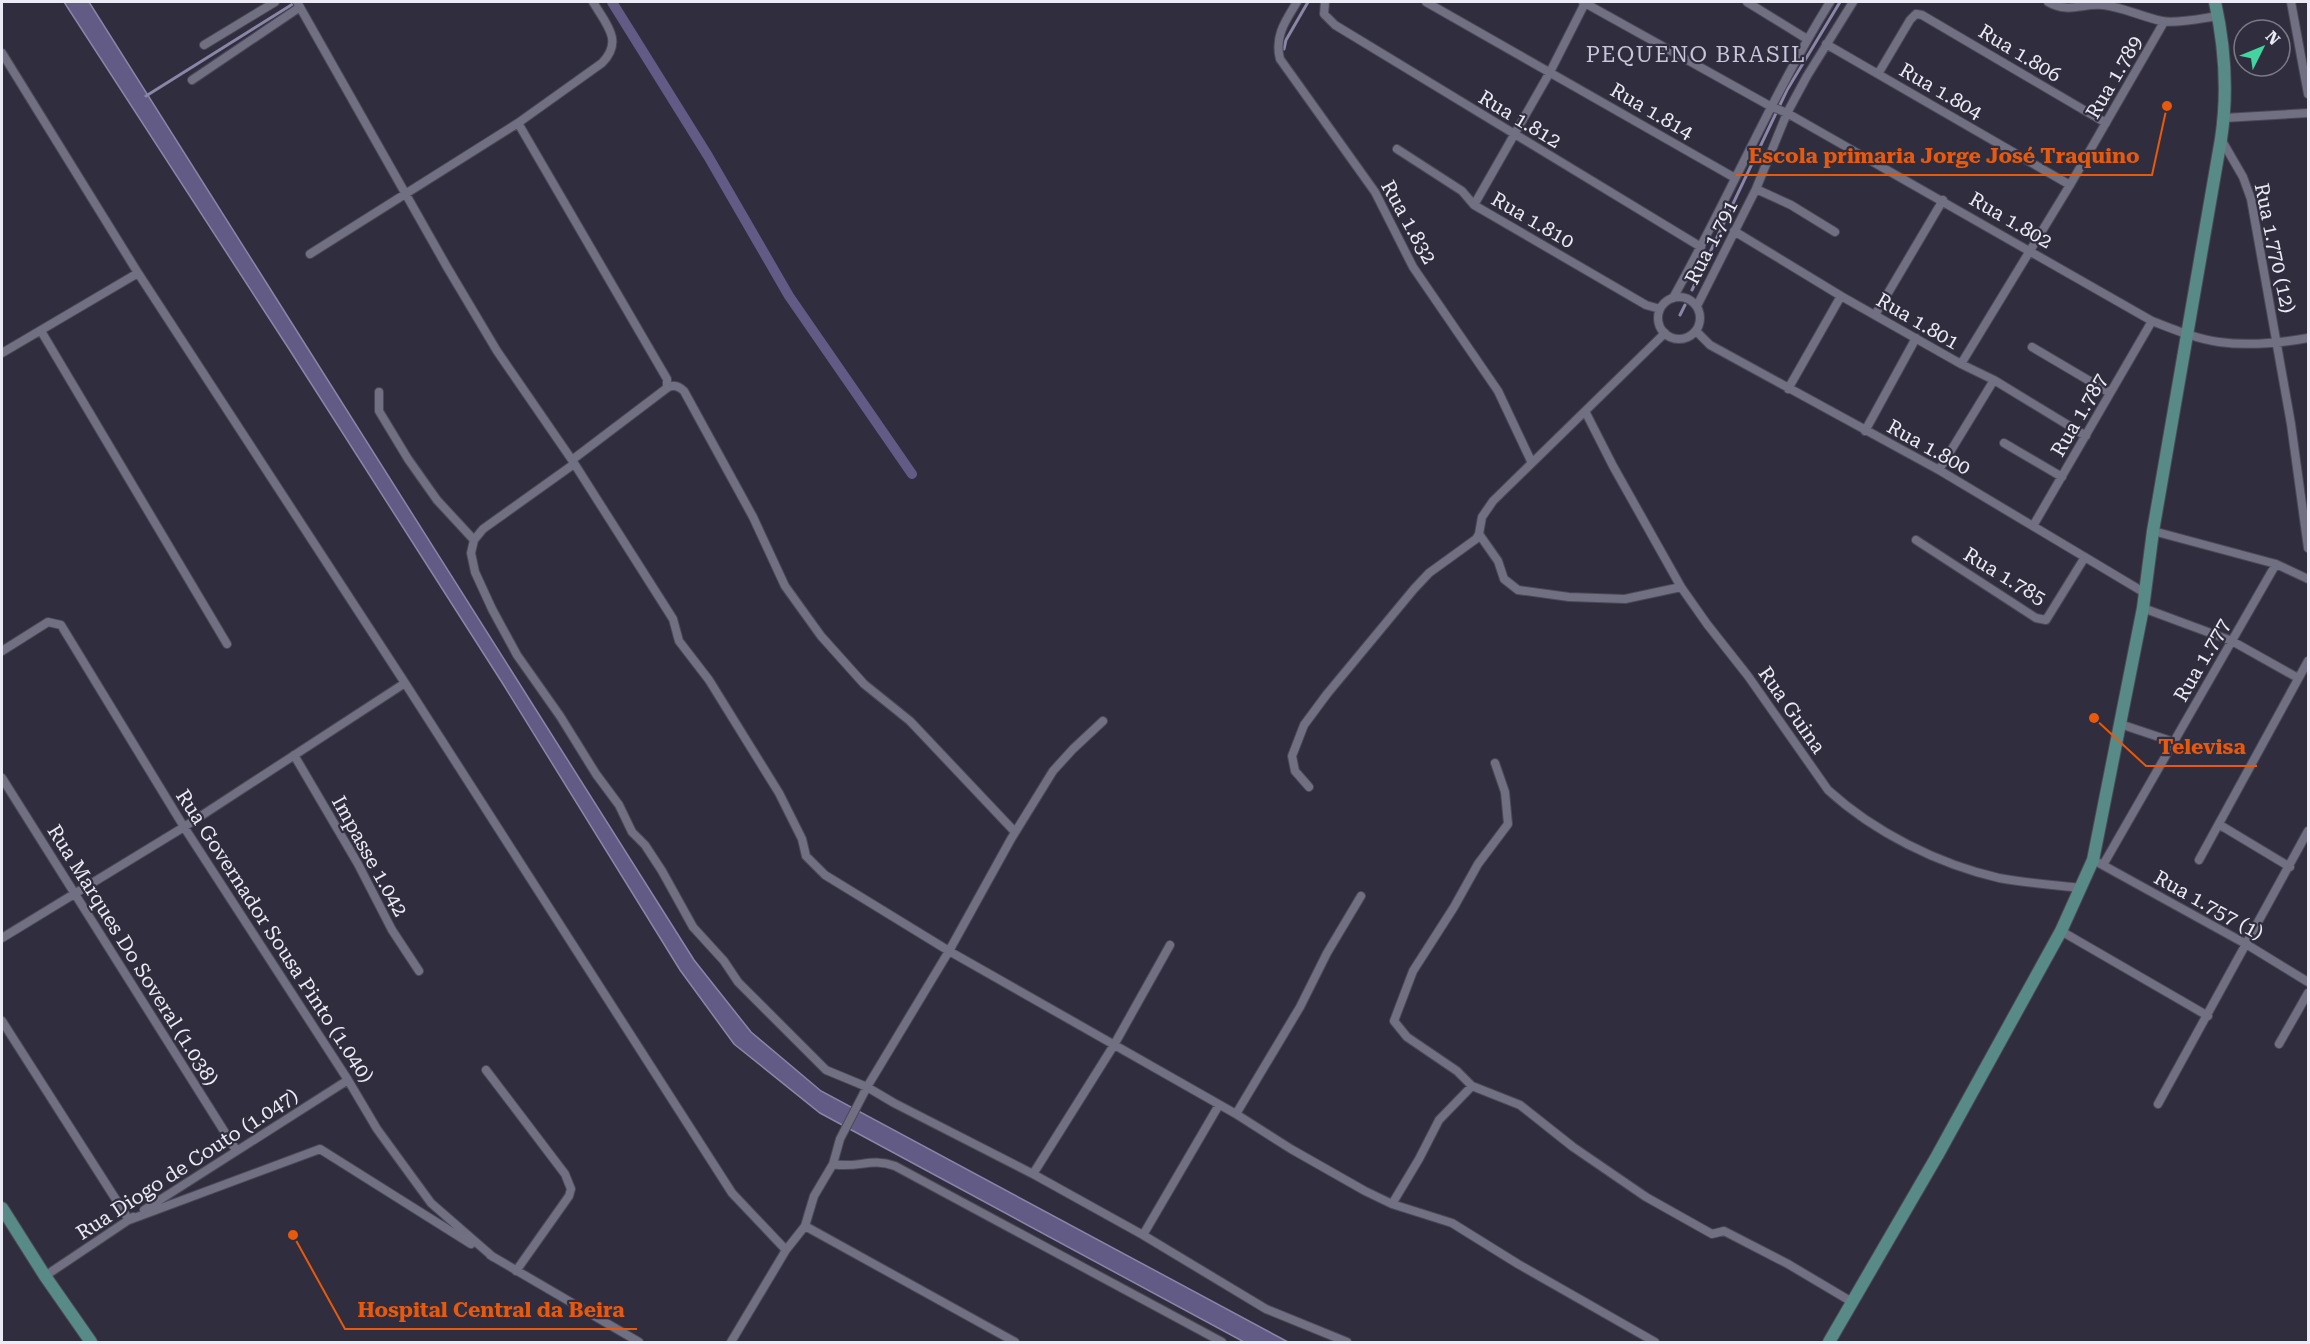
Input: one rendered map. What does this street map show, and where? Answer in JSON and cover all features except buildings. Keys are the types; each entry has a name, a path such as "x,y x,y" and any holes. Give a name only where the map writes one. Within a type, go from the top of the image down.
{"street":[{"path":"204,45 275,2"},
{"path":"310,254 518,123 602,63 611,54 614,44 608,27 593,2"},
{"name":"Rua 1.832","path":"1297,2 1281,29 1276,46 1280,59 1375,192 1413,267 1498,391 1531,461"},
{"name":"Rua 1.812","path":"1325,2 1324,14 1335,25 1701,247"},
{"name":"Rua 1.814","path":"1426,2 1735,178"},
{"path":"1474,205 1550,72 1584,2"},
{"name":"Rua 1.802","path":"1584,2 1942,200 2152,321 2188,335 2219,342 2277,343 2308,338"},
{"path":"1747,2 1807,39"},
{"path":"1673,298 1701,247 1770,106 1830,2"},
{"name":"Rua 1.791","path":"1697,306 1756,189 1787,113 1852,2"},
{"path":"2048,2 2072,9 2097,4 2111,6 2164,22 2218,16"},
{"path":"1829,1342 1937,1156 2061,932 2081,888 2098,862 2120,724 2143,608 2153,531 2224,118 2225,67 2215,2"},
{"path":"2291,2 2308,94"},
{"path":"192,80 298,4 497,351 573,462 673,619 679,640 741,728 779,793 801,839 806,856 812,864 825,875 950,951 1236,1114 1291,1149 1365,1191 1392,1204 1452,1223 1518,1264 1656,1342"},
{"name":"Rua 1.806","path":"1878,74 1910,20 1916,14 1922,15 2106,123"},
{"name":"Rua 1.789","path":"1961,364 2070,184 2164,22"},
{"name":"Rua 1.804","path":"1826,44 2070,184"},
{"path":"2,53 138,273 405,683 732,1193 786,1250"},
{"path":"2224,118 2308,113"},
{"path":"518,123 667,379 667,388"},
{"name":"Rua 1.770 (12)","path":"2221,139 2243,177 2250,199 2291,424 2308,548"},
{"name":"Rua 1.810","path":"1396,149 1462,191 1474,205 1646,304 1660,309"},
{"path":"1756,189 1791,205 1835,232"},
{"path":"1875,315 1942,200"},
{"name":"Rua 1.801","path":"1734,231 1841,296 1961,364 1994,380 2086,436"},
{"path":"2,353 138,273"},
{"path":"1788,389 1841,296"},
{"path":"1682,297 1697,306 1700,323 1696,331 1684,339 1671,337 1660,326 1658,317 1660,309 1673,298 1682,297"},
{"name":"Rua 1.787","path":"2033,526 2152,321"},
{"path":"41,331 226,644"},
{"name":"Rua 1.800","path":"1696,331 1710,345 1939,470 2145,593"},
{"path":"1309,787 1295,771 1292,756 1304,725 1327,693 1429,573 1479,534 1482,518 1493,501 1531,461 1586,413 1665,333"},
{"path":"1865,431 1916,338"},
{"path":"2032,347 2110,393"},
{"path":"1939,470 1994,380"},
{"path":"1015,832 910,721 864,684 821,636 785,586 753,517 680,387 667,388 573,462 497,517 474,540 471,553 475,572 517,656 619,805 632,832 645,845 662,871 693,927 724,961 738,982 826,1070 867,1087 1033,1174 1143,1234 1266,1309 1347,1342"},
{"path":"379,392 379,411 408,459 437,500 474,540"},
{"name":"Rua Guina","path":"1586,413 1613,466 1681,586 1707,624 1748,676 1822,782 1840,801 1879,828 1920,850 1963,868 1998,878 2081,888"},
{"path":"2004,443 2062,477"},
{"path":"2153,531 2276,564 2308,579"},
{"path":"1479,534 1498,561 1504,579 1518,590 1569,597 1625,599 1681,586"},
{"name":"Rua 1.785","path":"1916,540 2037,618 2046,620 2085,557"},
{"name":"Rua 1.777","path":"2098,862 2174,742 2276,564"},
{"path":"2143,608 2232,641 2298,678"},
{"name":"Rua Governador Sousa Pinto (1.040)","path":"2,651 48,622 60,624 184,827 348,1080 376,1129 432,1203 493,1257"},
{"path":"2199,860 2308,661"},
{"path":"2,938 184,827 405,683"},
{"path":"731,1342 786,1250 806,1226 814,1196 833,1164 840,1139 867,1087 950,951 1015,832 1053,771 1103,721"},
{"path":"2120,724 2174,742"},
{"name":"Impasse 1.042","path":"294,755 358,864 392,930 419,971"},
{"path":"1495,763 1505,792 1508,824 1478,864 1455,907 1413,971 1394,1021 1407,1037 1457,1071 1472,1086 1520,1105 1573,1147 1646,1197 1712,1234 1724,1231 1788,1264 1852,1302"},
{"name":"Rua Marques Do Soveral (1.038)","path":"2,778 236,1150"},
{"path":"2220,825 2290,867"},
{"path":"2158,1104 2308,831"},
{"name":"Rua 1.757 (1)","path":"2098,862 2246,944 2308,982"},
{"path":"1236,1114 1361,896"},
{"path":"2061,932 2208,1016"},
{"path":"1033,1174 1114,1045 1170,945"},
{"path":"2279,1044 2308,993"},
{"path":"2,1022 129,1220 320,1149 516,1271 639,1342"},
{"path":"486,1070 565,1174 571,1189 569,1196 516,1271"},
{"name":"Rua Diogo de Couto (1.047)","path":"45,1276 236,1150 348,1080"},
{"path":"1392,1204 1439,1120 1472,1086"},
{"path":"1143,1234 1219,1105"},
{"path":"833,1164 854,1166 873,1161 895,1166 1222,1342"},
{"path":"2,1208 45,1276 93,1342"},
{"path":"806,1226 1015,1342"}],"shaded area":[{"path":"64,2 89,2 694,960 751,1032 821,1091 1288,1342 1244,1342 820,1113 734,1044 680,970 503,684"}],"waterway":[{"path":"146,96 296,2"},
{"path":"612,2 708,156 789,296 912,474"},
{"path":"1284,49 1286,40 1308,2"},
{"path":"1692,290 1787,90 1840,2"},
{"path":"1680,315 1685,305"}],"place":[{"name":"Escola primaria Jorge José Traquino","path":"2167,106"},
{"name":"Televisa","path":"2094,718"},
{"name":"Hospital Central da Beira","path":"293,1235"}],"district":[{"name":"PEQUENO BRASIL","path":"1696,54"}]}
